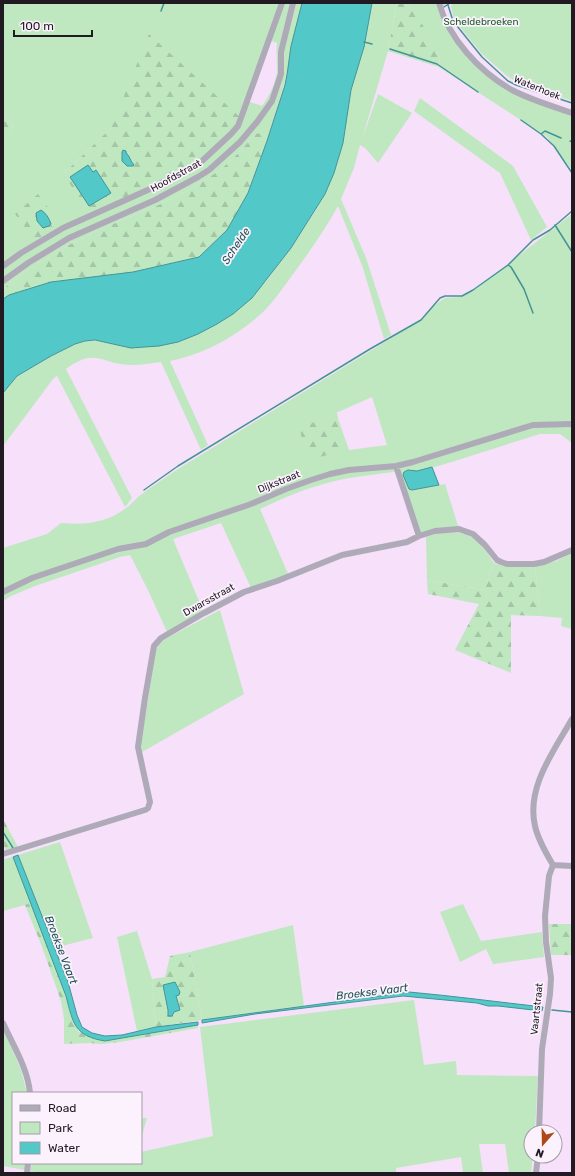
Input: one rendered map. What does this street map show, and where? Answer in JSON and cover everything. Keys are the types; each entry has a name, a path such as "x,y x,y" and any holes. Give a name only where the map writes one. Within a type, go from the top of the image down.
{"street":[{"name":"Hoofdstraat","path":"3,266 63,228 150,189 192,167 202,161 231,134 238,126 242,118 282,3"},
{"name":"Hoofdstraat","path":"3,281 28,263 69,238 155,200 198,177 209,170 240,142 272,101 281,74 280,52 293,3"},
{"name":"Waterhoek","path":"439,3 450,30 465,50 484,70 513,90 572,113"},
{"name":"Dijkstraat","path":"3,592 32,578 118,549 146,544 169,532 251,504 286,488 311,480 349,470 396,466 438,455 533,425 572,424"},
{"path":"396,466 418,536"},
{"name":"Dwarsstraat","path":"3,854 148,808 150,802 139,753 138,738 153,650 159,640 204,613 244,592 277,581 342,555 407,542 418,536 443,530 459,529 473,534 485,545 497,560 507,564 534,564 544,562 572,550"},
{"path":"572,718 540,779 534,798 533,813 538,838 553,865 572,866"},
{"name":"Vaartstraat","path":"539,1124 542,1049 551,978 546,942 545,916 549,876 553,865"},
{"path":"3,1023 22,1065 30,1092"}],"green space":[{"path":"3,3 302,3 291,46 287,75 267,141 264,135 255,134 229,162 197,185 167,201 88,235 55,253 3,289 3,144 13,124 3,119","holes":["269,40 277,43 277,74 272,89 262,106 247,101","111,128 150,189 63,174"]},
{"path":"372,3 397,3 388,51 362,139 378,94 412,113 378,163 365,148 360,145 354,168 341,199 366,258 391,335 384,339 363,268 338,206 304,260 264,311 244,328 221,342 196,354 170,361 208,445 201,450 161,362 130,365 92,358 76,362 66,369 132,498 125,507 57,376 53,379 3,446 3,393 17,376 51,356 75,344 85,341 178,342 198,334 233,314 267,280 291,248 315,211 325,194 338,162 351,90 364,47"},
{"path":"397,3 406,3 409,5 422,24 440,56 439,67 388,51"},
{"path":"406,3 447,3 443,7 450,35 498,84 572,115 572,170 547,137 439,67 440,56 409,5"},
{"name":"Scheldebroeken","path":"453,3 572,3 572,101 516,82 506,75 482,54 454,20 451,6"},
{"path":"149,34 241,118 238,126 202,161 91,215 63,174 111,128","holes":["88,165 93,172 95,170 90,206"]},
{"path":"420,98 513,166 547,227 531,240 500,173 414,111"},
{"path":"3,119 13,124 3,144"},
{"path":"261,133 267,141 248,193 227,230 199,257 133,272 9,295 3,299 3,289 44,260 88,235 182,194 217,172 240,151 255,134"},
{"path":"38,194 63,228 37,243 15,214"},
{"path":"572,214 572,443 560,434 540,434 442,465 417,471 408,471 412,490 445,484 459,529 419,536 398,471 356,477 313,487 260,509 289,576 252,590 221,523 173,539 204,613 168,634 130,555 120,557 35,586 3,601 3,548 47,534 61,523 79,524 95,522 119,513 178,469 424,318 432,307 445,298 459,297 476,289","holes":["372,397 387,445 349,450 336,413"]},
{"path":"337,413 343,451 308,460 299,428"},
{"path":"452,532 467,535 478,541 494,563 484,590 427,580 426,537"},
{"path":"572,553 572,629 561,626 562,618 540,616 535,566 556,561"},
{"path":"494,563 503,566 535,566 540,616 511,615 511,673 455,650 479,604 428,594 427,580 484,590"},
{"path":"220,610 244,694 142,752 141,744 157,648 163,640"},
{"path":"3,819 18,847 6,850 3,845"},
{"path":"60,842 93,938 54,948 18,855"},
{"path":"13,857 31,902 3,911 3,859"},
{"path":"31,902 66,996 71,1017 79,1032 119,1039 198,1025 198,1028 120,1042 102,1044 64,1044 64,1019 61,1001 41,944 25,905"},
{"path":"463,904 481,941 542,932 544,957 493,964 486,949 460,962 440,912"},
{"path":"549,924 572,924 572,955 551,955"},
{"path":"293,925 304,1006 202,1020 190,952"},
{"path":"137,931 152,979 156,1027 137,1031 117,937"},
{"path":"190,952 202,1020 156,1027 152,979 165,977 170,956","holes":["175,982 176,996 180,1010 174,1012 169,1010 163,985"]},
{"path":"414,1000 424,1065 456,1061 457,1075 538,1076 535,1124 523,1124 523,1164 532,1164 531,1173 509,1173 505,1144 479,1144 483,1173 463,1173 461,1157 396,1168 396,1173 51,1173 51,1167 31,1167 32,1164 142,1164 142,1152 213,1136 200,1027"},
{"path":"5,1032 21,1070 27,1092 12,1092 12,1164 25,1164 25,1170 3,1166 3,1033"},
{"path":"142,1118 147,1118 142,1136"},
{"path":"31,1167 52,1167 51,1173 30,1173"}],"water":[{"name":"Schelde","path":"302,3 372,3 364,47 351,90 343,143 334,173 325,194 291,248 252,298 233,314 198,334 178,342 159,346 131,348 95,340 75,344 17,376 3,393 3,299 9,295 51,282 133,272 199,257 227,230 248,193 267,141 285,85 291,46"},
{"path":"123,150 126,151 134,165 133,166 127,166 122,161"},
{"path":"88,165 93,172 96,170 111,193 89,206 70,177"},
{"path":"41,210 47,216 51,224 43,228 37,221 36,213"},
{"path":"432,467 439,485 412,490 409,489 403,475 404,472 408,470 417,471"},
{"path":"18,855 68,982 77,1015 82,1027 92,1033 105,1036 122,1035 156,1027 198,1022 198,1025 105,1041 87,1036 81,1032 73,1021 66,996 13,857"},
{"path":"175,982 180,992 179,995 176,996 180,1010 174,1012 172,1016 168,1016 163,985"},
{"path":"409,992 543,1007 542,1011 403,996 255,1014 202,1023 202,1020"}],"waterway":[{"path":"161,11 164,3"},
{"path":"444,7 450,3"},
{"path":"448,5 453,21 482,57 508,81 572,103"},
{"path":"364,42 372,44"},
{"path":"390,49 437,64 478,92"},
{"path":"521,120 541,134 545,131 561,138"},
{"path":"541,134 554,146 572,173"},
{"path":"144,490 178,466 370,349 421,320 440,298 445,296 462,296 473,290 508,265 533,240 550,230 572,211"},
{"path":"555,225 572,252"},
{"path":"508,265 511,267 524,289 533,313"},
{"name":"Broekse Vaart","path":"3,832 13,848"},
{"name":"Broekse Vaart","path":"552,1010 572,1012"}]}
